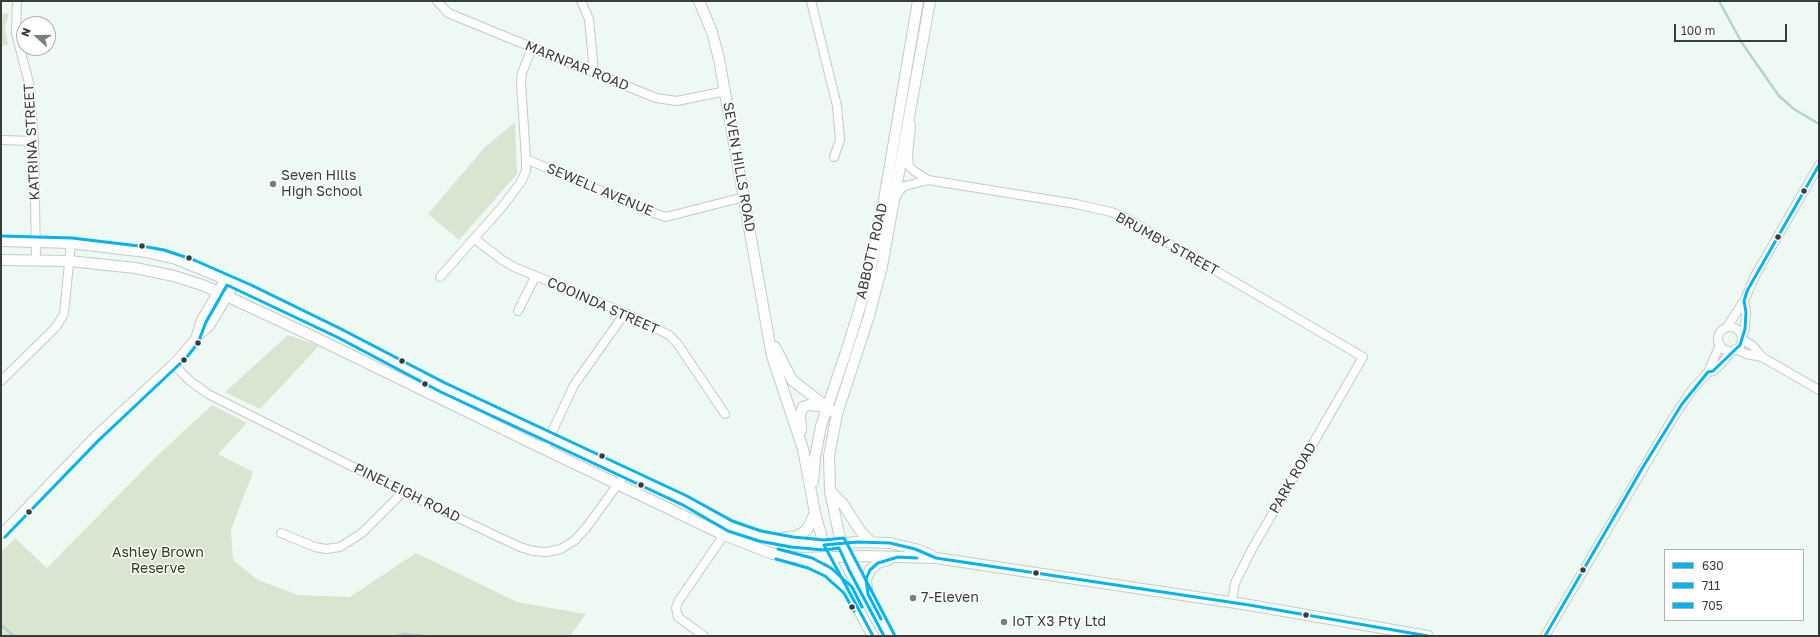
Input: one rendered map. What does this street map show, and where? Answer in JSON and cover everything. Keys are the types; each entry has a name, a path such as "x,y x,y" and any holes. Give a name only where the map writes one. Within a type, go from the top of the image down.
{"main road":[{"name":"SEVEN HILLS ROAD","path":"699,1 712,32 726,91 770,336 772,356 803,449 815,513 829,557 873,636"},
{"name":"ABBOTT ROAD","path":"812,497 817,444 848,346 869,273 879,229 918,1"},
{"name":"ABBOTT ROAD","path":"830,491 829,456 837,414 875,295 894,201 930,1"},
{"path":"1,241 71,243 163,255 225,279 549,437 685,501 730,526 778,540 824,545 872,542 890,543 936,558"},
{"path":"1,260 69,261 153,271 218,292 724,535 751,547 820,567 828,572 848,590"},
{"name":"SEVEN HILLS ROAD","path":"770,336 792,380 837,414"},
{"path":"803,449 800,422 801,410 803,407 809,405 828,408"},
{"path":"830,491 843,504 861,532 872,542"},
{"path":"830,491 833,514 842,543 890,636"},
{"path":"778,540 797,536 807,530 815,513"},
{"path":"786,556 802,558 936,558 1232,602 1428,636"},
{"path":"868,594 866,580 870,570 878,562 898,557"}],"street":[{"name":"KATRINA STREET","path":"17,1 16,33 29,82 34,141 36,261"},
{"name":"MARNPAR ROAD","path":"437,1 448,13 656,98 677,101 726,91"},
{"path":"581,1 589,19 594,72"},
{"path":"811,1 837,106 840,140 834,157"},
{"path":"440,277 475,239 521,182 526,171 521,82 522,73 532,48"},
{"name":"BRUMBY STREET","path":"909,112 911,132 908,155 909,166 928,180 1076,204 1124,217 1363,357"},
{"path":"1,140 34,141"},
{"name":"SEWELL AVENUE","path":"526,159 651,212 666,216 744,197"},
{"path":"1545,636 1673,418 1691,392 1708,372 1720,345 1719,334 1727,327 1744,301 1754,278 1819,165"},
{"name":"BRUMBY STREET","path":"894,201 900,190 905,186 928,180"},
{"name":"COOINDA STREET","path":"475,239 502,260 535,277 625,313 669,335 677,342 725,414"},
{"path":"2,379 56,327 64,314 71,243"},
{"path":"518,311 535,277"},
{"path":"194,340 201,320 225,279"},
{"path":"1,534 108,424 173,364 194,340 210,326 235,284"},
{"path":"1708,372 1713,371 1740,345 1745,329 1746,312 1744,301"},
{"path":"544,449 574,385 625,313"},
{"path":"1727,327 1736,328 1742,337 1753,346 1762,357"},
{"path":"1720,345 1725,350 1734,350 1762,357 1819,390"},
{"name":"PARK ROAD","path":"1232,602 1235,583 1252,549 1363,357"},
{"name":"PINELEIGH ROAD","path":"173,364 190,381 208,394 403,492 520,547 533,551 547,552 561,549 575,540 586,528 626,473"},
{"path":"281,533 315,547 326,549 340,547 362,532 403,492"},
{"path":"704,636 678,617 676,608 678,602 730,526"}],"green space":[{"path":"9,13 5,28 8,45 1,46 1,14"},
{"path":"515,122 517,174 459,240 428,214 485,147"},
{"path":"288,335 319,346 260,409 225,392"},
{"name":"Ashley Brown Reserve","path":"212,405 247,423 218,454 253,472 231,530 233,560 258,580 298,595 350,597 416,553 517,602 586,614 570,636 1,636 1,552 15,538 47,568 157,456"}],"waterway":[{"path":"1719,1 1742,43 1779,96 1794,109 1819,124"},
{"path":"1,625 14,636"},
{"path":"397,636 404,634 425,636"}],"transit line":[{"name":"630","path":"1545,636 1643,467 1682,404 1708,372 1713,371 1740,345 1745,329 1746,312 1744,301 1747,291 1819,165"},
{"name":"705","path":"1,236 72,238 147,247 164,250 194,260 251,285 341,329 445,383 687,496 732,521 761,531 793,537 824,540 844,538 894,634"},
{"name":"711","path":"5,537 98,441 187,357 198,343 206,322 227,285 337,337 441,392 683,505 728,531 759,541 791,547 824,550 839,548 884,636"},
{"name":"630","path":"873,636 824,545 857,542 890,543 915,549 936,558 1249,605 1428,636"},
{"name":"705","path":"778,549 812,558 831,568 852,587 862,607"},
{"name":"630","path":"881,619 868,594 866,579 870,570 878,563 898,557 917,558"},
{"name":"711","path":"776,559 808,568 825,576 844,593 854,611"}],"place":[{"name":"Seven Hills High School","path":"273,184"},
{"name":"7-Eleven","path":"913,598"},
{"name":"IoT X3 Pty Ltd","path":"1004,622"}]}
